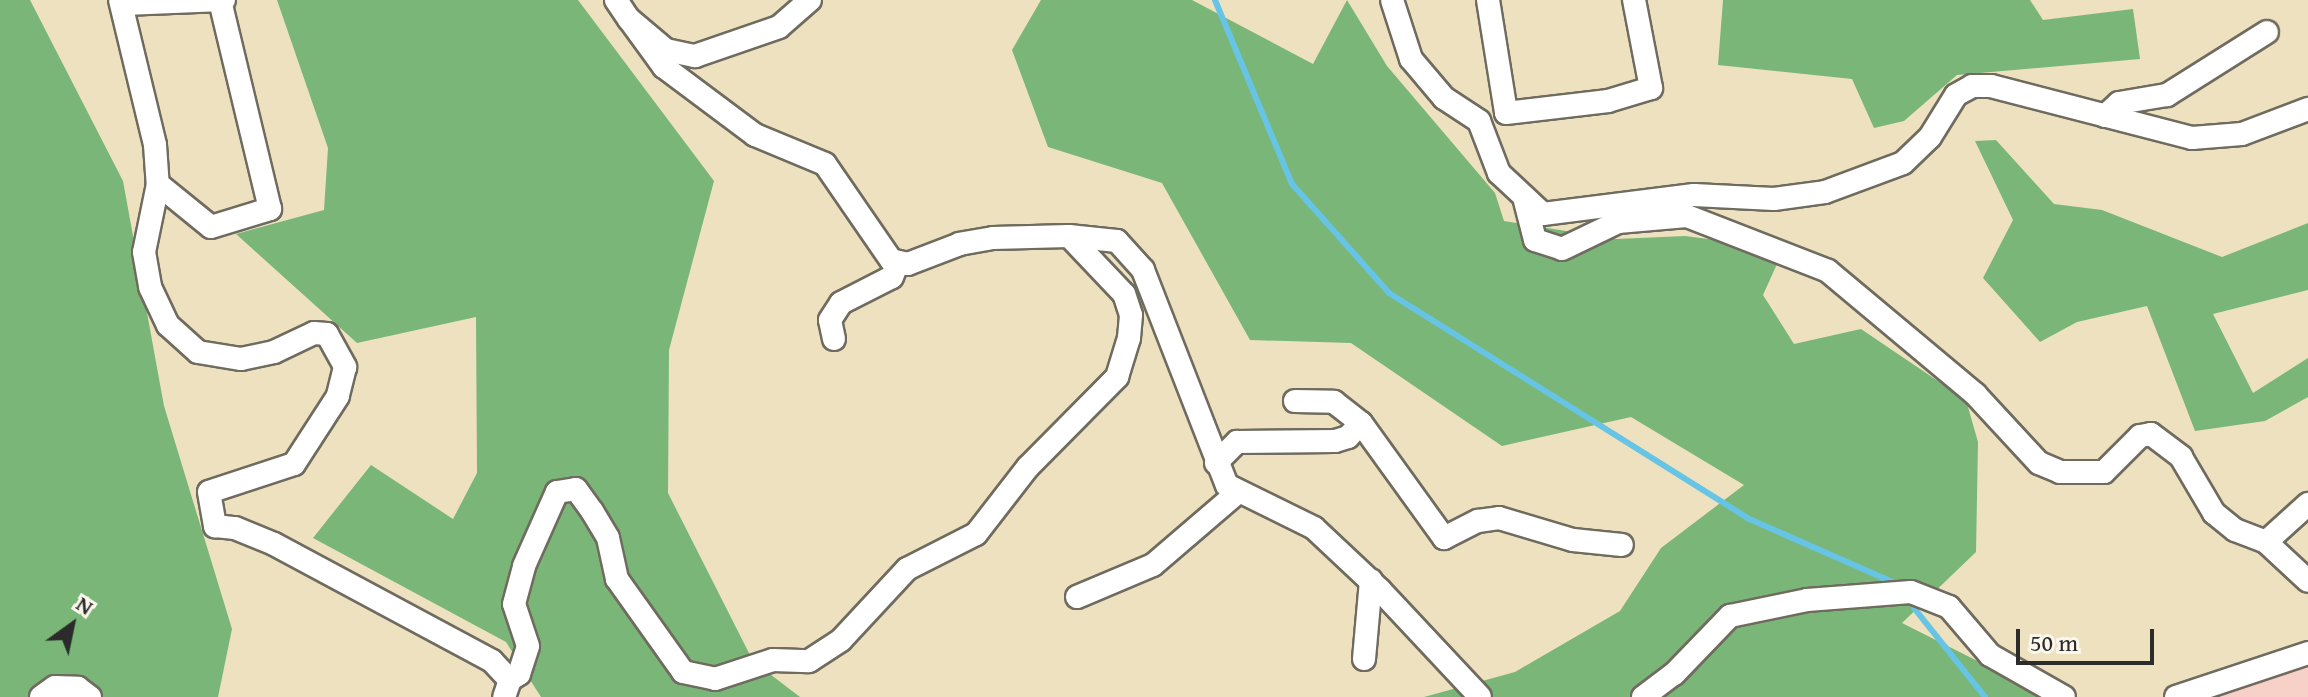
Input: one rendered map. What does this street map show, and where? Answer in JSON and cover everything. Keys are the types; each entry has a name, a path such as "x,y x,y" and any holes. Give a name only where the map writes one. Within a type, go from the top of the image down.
{"street":[{"path":"616,0 664,67 755,135 825,164 873,238 898,262 908,264 960,244 993,238 1069,236 1117,241 1131,251 1161,310 1216,463 1237,493 1282,508 1314,528 1371,580 1480,697"},
{"path":"629,19 666,50 695,56 779,27 810,0"},
{"path":"1392,0 1411,59 1444,98 1479,121 1499,173 1525,201 1543,214 1567,215 1694,195 1805,197 1903,163 1930,137 1956,95 1972,86 1991,86 2192,138 2242,134 2308,109"},
{"path":"1488,0 1506,113 1608,101 1651,88 1634,0"},
{"path":"158,184 211,227 270,209 222,1 122,2 155,145 158,184 144,252 150,287 168,325 198,352 241,359 274,352 314,333 327,334 345,367 338,396 294,464 209,492 215,526 235,528 274,544 409,614 444,639 492,661 507,688 519,674 528,646 514,604 524,566 557,492 576,489 592,511 608,538 617,579 672,661 683,672 715,679 773,660 809,661 841,640 907,569 976,534 1028,467 1117,377 1131,315 1124,294 1069,236"},
{"path":"2105,116 2119,103 2167,95 2267,32"},
{"path":"1525,201 1535,240 1562,249 1618,222 1687,216 1828,271 1975,394 2039,463 2060,472 2104,472 2140,436 2151,434 2181,457 2214,513 2235,530 2266,542 2308,581"},
{"path":"834,339 830,320 841,303 892,277 898,262"},
{"path":"1295,401 1334,402 1361,423 1444,538 1478,521 1499,518 1573,540 1622,545"},
{"path":"1216,463 1237,442 1335,441 1348,437 1361,423"},
{"path":"1077,597 1153,565 1237,493"},
{"path":"2266,542 2308,504"},
{"path":"1364,659 1371,580"},
{"path":"1643,697 1674,674 1730,616 1807,600 1911,592 1949,607 1990,655 2064,697"},
{"path":"2176,697 2212,690 2308,653"},
{"path":"41,697 55,687 78,688 90,697"}],"shaded area":[{"path":"2308,658 2308,697 2218,697 2216,687"}],"green space":[{"path":"0,0 30,0 123,181 164,406 232,629 218,697 0,697"},
{"path":"277,0 578,0 714,181 669,350 668,493 753,661 800,697 541,697 506,642 313,538 371,465 453,519 477,473 476,317 357,343 236,234 324,210 328,148"},
{"path":"1041,0 1192,0 1313,64 1347,0 1387,66 1495,193 1504,221 1616,239 1685,236 1731,242 1777,264 1763,295 1794,344 1861,329 1966,400 1978,442 1976,552 1902,623 2049,697 1424,697 1515,672 1620,611 1661,548 1744,485 1631,417 1502,446 1351,343 1250,340 1162,183 1048,147 1012,50"},
{"path":"1723,0 2030,0 2043,20 2133,9 2140,59 1957,75 1904,121 1874,128 1852,79 1718,65"},
{"path":"1996,140 2054,204 2102,210 2222,257 2308,223 2308,290 2213,314 2253,393 2308,358 2308,397 2265,421 2195,431 2147,306 2077,322 2040,342 1983,278 2013,220 1975,141"}],"waterway":[{"path":"1215,0 1292,184 1389,293 1747,518 1893,582"},
{"path":"1914,608 1985,697"}]}
